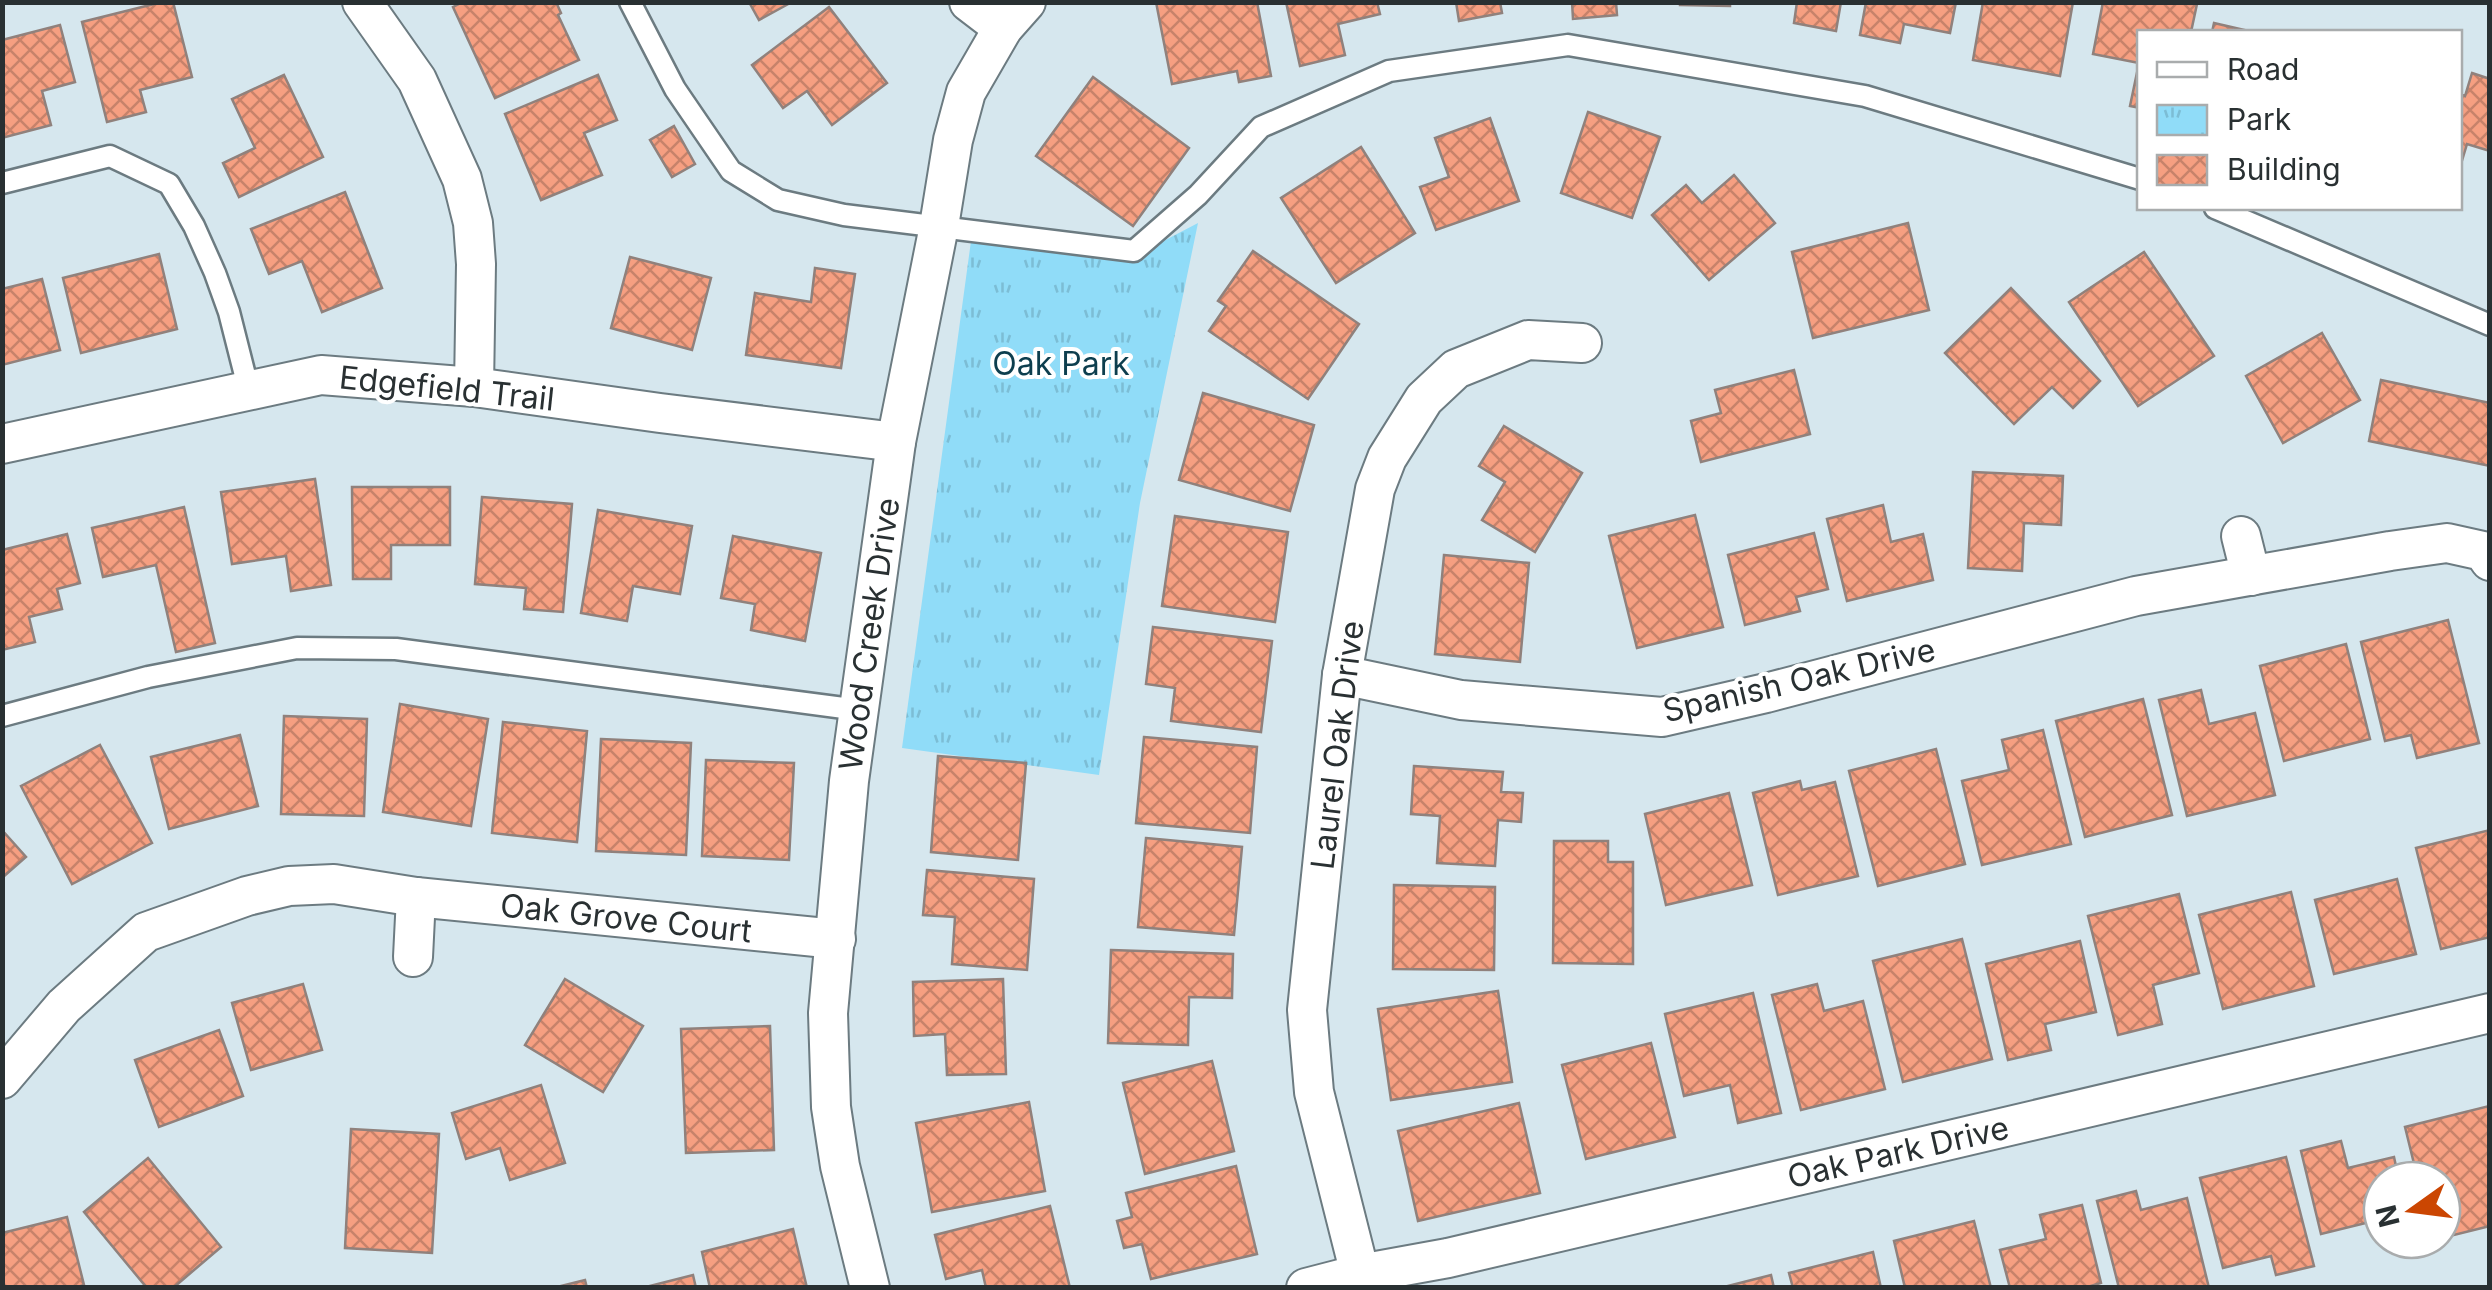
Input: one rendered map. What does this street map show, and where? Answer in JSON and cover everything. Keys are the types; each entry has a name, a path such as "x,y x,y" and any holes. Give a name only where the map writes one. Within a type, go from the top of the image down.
{"street":[{"path":"362,2 417,80 462,179 473,223 476,264 474,387"},
{"path":"969,2 1015,15"},
{"name":"Wood Creek Drive","path":"870,1288 840,1166 831,1107 828,1014 849,781 896,442 953,140 966,92 1015,15"},
{"name":"Laurel Oak Drive","path":"1360,1274 1314,1092 1307,1010 1342,675 1374,489 1386,458 1424,399 1456,369 1528,340 1582,344"},
{"name":"Edgefield Trail","path":"2,444 320,375 474,387 896,442"},
{"path":"2241,536 2250,576"},
{"name":"Spanish Oak Drive","path":"1342,675 1461,700 1662,717 2136,596 2447,543 2482,551 2490,561"},
{"name":"Oak Grove Court","path":"2,1079 64,1006 146,932 247,896 290,886 334,884 416,897 836,940"},
{"path":"413,957 416,897"},
{"name":"Oak Park Drive","path":"1306,1288 2490,1013"}],"lane":[{"path":"630,2 675,89 731,171 778,200 844,215 1134,251 1198,195 1261,127 1389,71 1568,46 1864,96 2137,177"},
{"path":"2,183 110,156 169,184 215,272 249,391"},
{"path":"2220,210 2490,325"},
{"path":"2,716 148,677 297,648 396,649 859,710"}],"green space":[{"name":"Oak Park","path":"1198,223 1140,503 1099,775 902,748 971,241 1131,258"}],"building":[{"path":"173,2 192,77 140,90 146,112 107,122 82,22"},
{"path":"463,2 556,2 579,60 495,98 453,7"},
{"path":"749,2 792,2 759,20"},
{"path":"1156,2 1257,2 1271,76 1239,82 1237,71 1172,84"},
{"path":"1286,2 1377,2 1380,14 1338,24 1345,55 1300,66"},
{"path":"1456,2 1500,2 1502,13 1459,21"},
{"path":"1572,2 1616,2 1617,15 1573,19"},
{"path":"1730,2 1730,6 1680,5"},
{"path":"1797,2 1841,2 1836,31 1794,23"},
{"path":"1866,2 1956,2 1950,33 1904,24 1900,43 1860,35"},
{"path":"1983,2 2073,2 2060,76 1973,60"},
{"path":"2103,2 2197,4 2191,30 2137,30 2137,63 2093,54"},
{"path":"829,7 887,83 832,125 807,91 783,108 752,65"},
{"path":"2214,23 2244,30 2212,30"},
{"path":"60,25 75,82 42,91 51,125 2,138 2,40"},
{"path":"2137,73 2137,107 2130,106"},
{"path":"2472,73 2490,79 2490,151 2467,144 2462,161 2462,95 2465,96"},
{"path":"284,75 323,157 239,197 223,163 255,148 232,99"},
{"path":"598,75 617,120 584,133 602,175 541,200 505,114"},
{"path":"1093,77 1189,148 1133,226 1036,156"},
{"path":"1588,112 1660,137 1632,218 1561,193"},
{"path":"1490,118 1519,201 1436,230 1420,187 1449,177 1435,138"},
{"path":"674,126 695,164 672,177 650,140"},
{"path":"1361,147 1415,233 1336,283 1281,198"},
{"path":"1734,175 1775,223 1709,280 1652,215 1686,185 1702,203"},
{"path":"345,192 382,288 322,312 302,261 269,274 251,229"},
{"path":"1908,223 1929,310 1813,338 1792,252"},
{"path":"1253,251 1359,324 1308,399 1209,331 1226,306 1218,301"},
{"path":"2144,252 2214,356 2138,406 2069,302"},
{"path":"159,254 177,329 81,353 63,278"},
{"path":"630,257 711,278 692,350 611,328"},
{"path":"815,268 855,274 841,368 746,355 755,293 811,302"},
{"path":"42,279 60,350 2,365 2,289"},
{"path":"2011,288 2100,381 2073,408 2052,387 2014,424 1945,353"},
{"path":"2322,333 2360,400 2283,443 2246,376"},
{"path":"1794,370 1810,434 1701,462 1691,421 1721,413 1715,390"},
{"path":"2381,380 2490,403 2490,466 2369,441"},
{"path":"1203,393 1314,425 1290,511 1179,480"},
{"path":"1504,426 1582,473 1535,552 1482,520 1505,482 1479,466"},
{"path":"1973,472 2063,476 2061,525 2024,523 2022,571 1968,568"},
{"path":"315,479 331,585 291,591 286,556 232,564 221,492"},
{"path":"352,487 450,487 450,545 391,545 391,579 353,579"},
{"path":"482,497 572,504 563,612 524,609 526,588 475,584"},
{"path":"1883,505 1891,542 1923,534 1933,580 1847,601 1827,519"},
{"path":"184,507 215,643 176,652 156,565 103,577 92,528"},
{"path":"598,510 692,526 680,594 633,586 627,621 581,613"},
{"path":"1695,515 1723,627 1637,648 1609,536"},
{"path":"1175,516 1288,532 1275,622 1162,606"},
{"path":"1814,533 1828,589 1796,597 1800,611 1745,625 1728,555"},
{"path":"67,534 80,583 57,589 62,609 29,617 35,642 2,650 2,550"},
{"path":"733,536 821,553 805,641 751,630 755,604 721,598"},
{"path":"1444,555 1529,563 1520,662 1435,654"},
{"path":"2448,620 2479,743 2417,758 2411,735 2385,741 2361,642"},
{"path":"1153,627 1272,641 1261,732 1171,721 1175,688 1146,684"},
{"path":"2346,644 2370,739 2284,761 2260,666"},
{"path":"2201,690 2209,724 2255,713 2275,795 2187,816 2159,700"},
{"path":"2143,699 2172,815 2085,837 2056,721"},
{"path":"400,704 488,719 471,826 383,812"},
{"path":"284,716 367,719 364,816 281,814"},
{"path":"503,722 587,731 577,842 492,833"},
{"path":"2043,730 2071,844 1982,865 1962,781 2009,770 2002,740"},
{"path":"240,735 258,806 169,829 151,757"},
{"path":"1144,737 1257,747 1250,833 1136,823"},
{"path":"601,739 691,743 686,855 596,851"},
{"path":"100,745 152,843 72,884 21,786"},
{"path":"1936,749 1965,864 1878,886 1849,771"},
{"path":"938,756 1026,763 1018,860 931,852"},
{"path":"706,760 794,763 789,860 702,856"},
{"path":"1414,766 1503,772 1501,792 1523,793 1521,822 1498,820 1495,866 1437,863 1440,816 1411,814"},
{"path":"1800,781 1802,790 1835,782 1858,876 1778,895 1753,793"},
{"path":"1729,793 1752,885 1666,905 1645,814"},
{"path":"2,830 26,857 2,878"},
{"path":"2490,830 2490,937 2441,949 2416,848"},
{"path":"1146,838 1242,847 1234,935 1138,927"},
{"path":"1554,841 1608,841 1608,862 1633,862 1633,964 1553,963"},
{"path":"927,870 1034,879 1027,970 952,964 955,917 923,915"},
{"path":"2397,879 2416,954 2334,974 2315,900"},
{"path":"1394,885 1495,887 1494,970 1393,969"},
{"path":"2291,892 2314,986 2223,1009 2199,915"},
{"path":"2179,894 2199,973 2153,985 2162,1024 2118,1035 2088,916"},
{"path":"1962,939 1992,1059 1903,1082 1873,961"},
{"path":"2080,941 2096,1012 2045,1024 2051,1050 2008,1060 1986,964"},
{"path":"1111,950 1233,954 1232,998 1189,997 1188,1045 1108,1043"},
{"path":"565,979 643,1026 603,1092 525,1045"},
{"path":"1003,979 1006,1074 947,1075 945,1034 914,1036 913,982"},
{"path":"303,984 322,1050 251,1070 232,1003"},
{"path":"1817,984 1824,1011 1863,1001 1885,1089 1801,1110 1772,995"},
{"path":"1498,991 1512,1082 1391,1100 1378,1009"},
{"path":"1753,993 1781,1113 1738,1123 1730,1085 1684,1096 1665,1014"},
{"path":"770,1026 774,1150 686,1153 681,1029"},
{"path":"219,1030 243,1096 159,1127 135,1060"},
{"path":"1651,1043 1675,1137 1586,1159 1562,1065"},
{"path":"1212,1061 1234,1151 1145,1174 1123,1083"},
{"path":"541,1085 565,1163 510,1180 500,1148 466,1159 452,1113"},
{"path":"1029,1102 1045,1191 932,1212 916,1123"},
{"path":"1519,1103 1540,1193 1418,1221 1398,1131"},
{"path":"2489,1106 2490,1226 2462,1233 2462,1160 2413,1160 2405,1127"},
{"path":"351,1129 439,1134 432,1253 345,1248"},
{"path":"2341,1141 2348,1168 2362,1165 2362,1224 2321,1234 2301,1151"},
{"path":"2286,1157 2314,1266 2276,1275 2271,1256 2223,1268 2200,1178"},
{"path":"148,1158 221,1247 173,1288 147,1288 84,1212"},
{"path":"1236,1166 1257,1254 1151,1279 1142,1244 1124,1248 1117,1221 1132,1217 1126,1193"},
{"path":"2136,1191 2141,1210 2187,1198 2209,1288 2119,1288 2097,1201"},
{"path":"2082,1205 2101,1283 2084,1288 2010,1288 2000,1250 2046,1239 2040,1215"},
{"path":"1050,1206 1070,1288 986,1288 982,1270 946,1279 935,1235"},
{"path":"67,1217 84,1285 2,1288 2,1233"},
{"path":"1974,1221 1991,1288 1905,1288 1894,1241"},
{"path":"793,1229 807,1288 710,1288 702,1252"},
{"path":"1873,1252 1881,1288 1793,1288 1789,1273"},
{"path":"693,1275 696,1288 642,1288"},
{"path":"1771,1275 1774,1288 1720,1288"},
{"path":"585,1280 587,1288 553,1288"}]}
